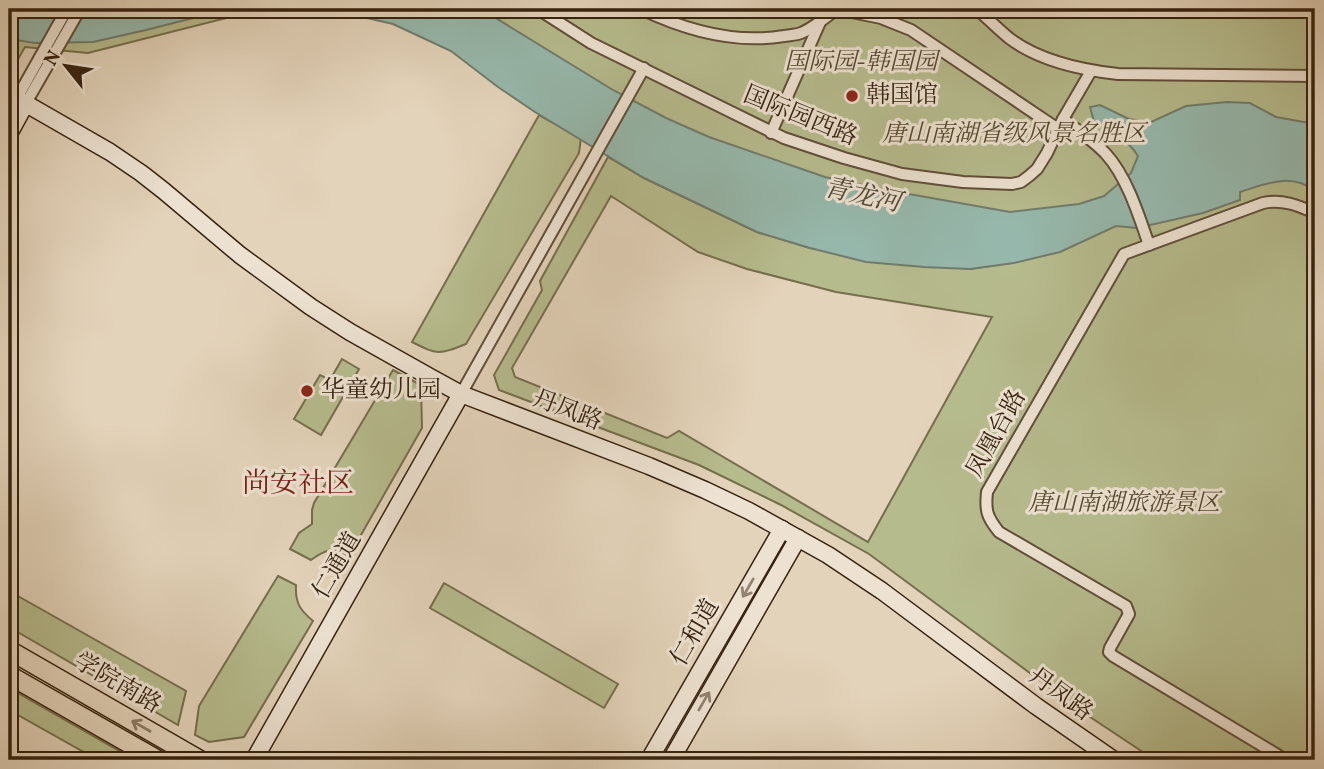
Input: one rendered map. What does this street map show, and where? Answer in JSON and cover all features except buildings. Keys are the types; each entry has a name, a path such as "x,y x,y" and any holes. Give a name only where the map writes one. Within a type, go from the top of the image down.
{"main road":[{"path":"9,134 15,102"},
{"name":"丹凤路","path":"15,102 110,152 141,173 240,255 311,307 461,394 656,469 749,511 854,570 1025,698 1114,760"},
{"name":"仁通道","path":"254,760 461,394"},
{"name":"仁和道","path":"649,760 782,529"},
{"name":"仁和道","path":"671,760 798,538"},
{"name":"学院南路","path":"9,650 200,760"},
{"name":"学院南路","path":"9,675 158,760"}],"street":[{"path":"37,73 68,9"},
{"path":"15,102 80,9"},
{"name":"国际园西路","path":"538,9 590,43 784,138 844,159 902,174 963,181 1012,184 1021,182 1037,169 1091,71"},
{"path":"641,9 726,37 749,39 802,33 837,9 897,23 1104,151 1122,176 1149,245"},
{"path":"976,9 1010,39 1025,48 1047,58 1091,71 1315,76"},
{"path":"771,132 821,19"},
{"path":"461,394 644,68"},
{"name":"凤凰台路","path":"1286,760 1113,656 1109,652 1110,648 1129,614 1126,606 999,532 985,508 987,492 1124,254 1247,208 1273,201 1287,202 1315,213"}],"green space":[{"path":"9,9 262,9 88,53 25,47 17,61 9,63"},
{"name":"唐山南湖旅游景区","path":"382,9 1315,9 1315,760 1155,760 1084,713 869,554 781,505 699,465 499,390 494,375 542,290 540,281 608,157 644,178 757,232 810,248 970,269 1010,263","holes":["611,196 698,252 747,269 836,292 992,317 868,542 679,431 667,438 515,377 512,368"]},
{"path":"539,115 581,138 579,153 466,344 438,352 412,342"},
{"path":"342,359 359,369 321,435 294,419 320,375 330,380"},
{"path":"393,370 421,385 422,428 349,556 329,550 311,560 290,549 299,533 312,524 314,503"},
{"path":"278,576 296,585 299,606 313,621 244,737 209,742 195,735 199,706"},
{"path":"444,583 618,684 604,708 430,608"},
{"path":"9,591 186,691 178,725 9,627"},
{"path":"9,688 135,760 98,760 9,710"}],"water":[{"path":"9,9 236,9 93,42 35,43 9,39"},
{"name":"青龙河","path":"328,9 481,9 613,90 666,118 709,137 825,177 881,189 1010,212 1079,204 1104,196 1131,173 1138,156 1119,136 1094,122 1090,107 1100,105 1129,119 1149,123 1186,106 1227,102 1250,103 1276,117 1315,124 1315,191 1297,182 1269,183 1240,192 1240,200 1203,213 1137,228 1116,226 1060,252 1014,263 970,269 866,262 757,232 644,178 535,112 451,51 393,24"},
{"path":"1066,9 1230,9 1195,16 1169,17"}],"place":[{"name":"韩国馆","path":"852,96"},
{"name":"华童幼儿园","path":"307,391"}],"district":[{"name":"尚安社区","path":"298,484"}],"park label":[{"name":"国际园-韩国园","path":"861,63"},
{"name":"唐山南湖省级风景名胜区","path":"1014,135"}]}
